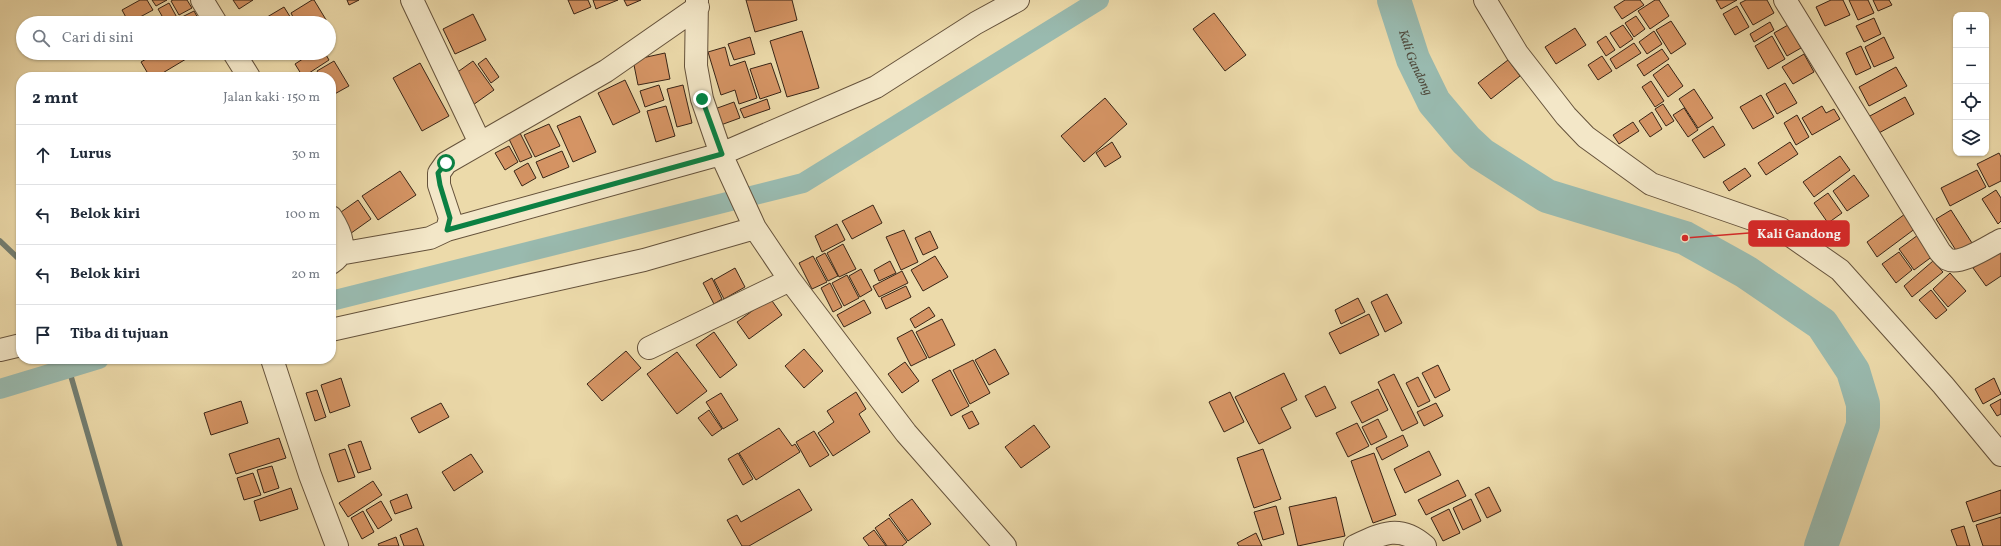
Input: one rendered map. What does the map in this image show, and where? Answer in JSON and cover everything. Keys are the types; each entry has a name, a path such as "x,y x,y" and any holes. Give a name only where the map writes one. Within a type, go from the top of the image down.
{"street":[{"path":"202,0 212,16"},
{"path":"412,0 480,143"},
{"path":"336,258 430,238 447,230 725,163 876,87 976,23 1018,0"},
{"path":"1485,0 1517,52 1566,116 1586,137 1651,184 1781,229 1840,270 1933,374 2001,456"},
{"path":"1785,0 1940,252 1947,259 1955,261 1967,258 2001,240"},
{"path":"447,230 450,218 438,173 446,163 606,71 697,3"},
{"path":"697,3 696,66 702,99 725,163 751,220 790,280 906,433 1005,546"},
{"path":"238,60 245,72"},
{"path":"336,329 644,260 751,220"},
{"path":"336,227 342,239 336,255"},
{"path":"649,348 790,280"},
{"path":"0,350 16,346"},
{"path":"274,364 310,475 337,546"},
{"path":"1355,546 1382,533 1402,532 1417,539 1425,546"}],"building":[{"path":"140,0 147,0 153,10 142,16 125,16 122,10"},
{"path":"152,0 167,0 156,6"},
{"path":"187,0 192,8 179,15 171,1"},
{"path":"233,0 253,0 239,9"},
{"path":"314,0 324,16 292,16 291,13"},
{"path":"347,0 359,0 349,5"},
{"path":"568,0 588,0 591,7 574,14"},
{"path":"593,0 618,0 596,9"},
{"path":"624,0 641,0 627,6"},
{"path":"746,0 792,0 797,20 755,32"},
{"path":"1625,0 1640,0 1644,5 1622,19 1614,7"},
{"path":"1655,0 1659,0 1669,16 1650,29 1638,11"},
{"path":"1716,0 1737,0 1721,9"},
{"path":"1746,0 1767,0 1774,13 1753,25 1740,3"},
{"path":"1831,0 1843,0 1850,15 1825,26 1816,7"},
{"path":"1849,0 1868,0 1874,13 1858,20"},
{"path":"1873,0 1889,0 1892,5 1878,11"},
{"path":"169,3 176,16 162,16 158,9"},
{"path":"1737,6 1749,27 1735,35 1723,14"},
{"path":"284,7 290,16 269,16"},
{"path":"194,11 197,16 184,16"},
{"path":"1214,13 1246,55 1225,71 1193,29"},
{"path":"473,14 486,40 455,54 443,29"},
{"path":"1636,16 1645,29 1634,37 1625,23"},
{"path":"1874,18 1881,34 1864,42 1856,26"},
{"path":"1671,21 1686,44 1671,54 1656,30"},
{"path":"1770,22 1774,30 1754,42 1750,34"},
{"path":"1623,25 1633,39 1620,48 1610,33"},
{"path":"1788,25 1801,48 1787,56 1774,33"},
{"path":"1575,28 1586,45 1556,64 1545,47"},
{"path":"802,31 819,88 787,97 770,41"},
{"path":"1654,31 1662,44 1647,54 1639,42"},
{"path":"1606,36 1615,50 1606,56 1597,42"},
{"path":"1772,36 1785,59 1768,69 1755,46"},
{"path":"750,37 755,54 734,60 728,44"},
{"path":"1884,37 1894,58 1874,67 1865,47"},
{"path":"1634,43 1641,53 1616,69 1610,59"},
{"path":"1861,46 1871,68 1856,75 1846,53"},
{"path":"725,47 730,66 745,61 757,98 739,104 735,90 721,95 708,52"},
{"path":"1662,49 1669,59 1644,76 1637,65"},
{"path":"665,53 670,79 638,85 633,60"},
{"path":"1804,54 1814,72 1793,84 1782,67"},
{"path":"1602,56 1612,71 1598,80 1588,65"},
{"path":"486,58 499,77 491,83 478,64"},
{"path":"144,60 184,60 164,72 147,72 141,62"},
{"path":"301,60 329,60 311,72 300,72 295,64"},
{"path":"1508,60 1520,76 1491,99 1478,83"},
{"path":"334,61 349,86 336,93 336,72 317,71"},
{"path":"473,61 494,90 473,105 452,76"},
{"path":"420,63 449,116 422,131 393,78"},
{"path":"771,63 781,92 760,99 750,69"},
{"path":"1668,64 1683,86 1668,97 1653,75"},
{"path":"1896,67 1907,86 1869,106 1859,87"},
{"path":"625,80 640,112 613,125 598,93"},
{"path":"1651,81 1664,101 1655,107 1642,87"},
{"path":"1785,83 1797,103 1777,114 1766,94"},
{"path":"659,85 664,100 645,107 640,91"},
{"path":"683,85 692,123 677,127 667,89"},
{"path":"1694,89 1713,118 1698,128 1679,99"},
{"path":"1761,95 1774,117 1753,129 1740,107"},
{"path":"1905,97 1914,114 1877,134 1868,117"},
{"path":"1105,98 1127,124 1084,162 1061,136"},
{"path":"767,99 770,109 744,118 740,109"},
{"path":"734,102 740,118 718,126 712,110"},
{"path":"1663,104 1674,121 1666,126 1655,109"},
{"path":"666,106 675,136 656,142 647,111"},
{"path":"1822,106 1826,113 1834,109 1840,119 1812,135 1802,118"},
{"path":"1684,108 1698,130 1688,137 1673,115"},
{"path":"1652,112 1662,129 1650,137 1639,121"},
{"path":"1797,115 1809,137 1796,145 1784,123"},
{"path":"580,116 596,152 573,162 557,126"},
{"path":"1633,122 1639,131 1619,144 1613,135"},
{"path":"549,124 560,146 535,157 524,135"},
{"path":"1713,126 1725,145 1704,158 1692,140"},
{"path":"520,133 532,157 520,162 509,139"},
{"path":"1112,142 1121,157 1105,167 1096,153"},
{"path":"1790,142 1798,154 1766,175 1758,163"},
{"path":"509,146 518,162 505,170 495,153"},
{"path":"562,151 569,167 543,178 536,162"},
{"path":"1999,153 2001,157 2001,181 1989,187 1977,164"},
{"path":"1840,156 1850,170 1814,197 1803,182"},
{"path":"528,163 536,178 522,186 514,171"},
{"path":"1745,168 1751,176 1729,191 1723,182"},
{"path":"1977,170 1986,187 1950,206 1941,188"},
{"path":"400,171 416,195 378,220 362,196"},
{"path":"1854,175 1869,196 1847,211 1833,191"},
{"path":"1996,190 2001,198 2001,221 1998,224 1982,199"},
{"path":"1828,193 1842,213 1828,223 1814,203"},
{"path":"358,200 371,219 347,236 336,220 336,216"},
{"path":"873,205 882,223 852,239 842,221"},
{"path":"1951,210 1972,243 1957,252 1936,219"},
{"path":"1905,214 1916,228 1877,257 1867,242"},
{"path":"837,224 845,240 822,252 815,236"},
{"path":"904,230 918,262 901,270 886,237"},
{"path":"930,231 938,248 923,255 915,238"},
{"path":"1918,235 1933,256 1914,270 1899,249"},
{"path":"843,244 856,269 839,277 827,253"},
{"path":"2001,249 2001,276 1986,286 1973,268"},
{"path":"1899,252 1912,270 1896,283 1882,264"},
{"path":"825,253 838,276 828,281 816,258"},
{"path":"813,256 827,282 812,289 799,263"},
{"path":"935,256 948,277 923,291 911,270"},
{"path":"890,261 896,273 879,281 874,270"},
{"path":"1933,261 1943,272 1912,297 1904,286"},
{"path":"735,268 745,287 724,299 714,280"},
{"path":"861,269 872,290 860,297 849,276"},
{"path":"902,271 908,283 879,297 873,286"},
{"path":"1950,273 1966,291 1948,307 1933,289"},
{"path":"847,275 859,298 844,306 832,283"},
{"path":"712,278 722,299 714,304 703,283"},
{"path":"830,283 842,307 833,312 821,288"},
{"path":"906,286 911,297 886,309 881,298"},
{"path":"1931,290 1947,310 1936,319 1919,300"},
{"path":"1387,294 1402,323 1385,332 1371,302"},
{"path":"770,298 782,315 749,339 737,322"},
{"path":"1358,298 1365,312 1341,324 1335,310"},
{"path":"864,300 871,313 844,327 837,315"},
{"path":"929,307 935,316 915,328 910,319"},
{"path":"1369,314 1379,335 1340,354 1329,333"},
{"path":"942,319 955,345 929,358 916,332"},
{"path":"912,330 927,358 911,366 897,338"},
{"path":"714,332 737,365 720,378 696,345"},
{"path":"804,349 823,371 804,388 785,366"},
{"path":"995,349 1009,374 989,385 975,360"},
{"path":"626,351 641,368 602,401 587,384"},
{"path":"677,352 707,391 677,414 647,374"},
{"path":"973,360 990,393 970,404 953,370"},
{"path":"905,362 919,381 902,393 888,374"},
{"path":"1438,365 1450,390 1435,398 1422,373"},
{"path":"950,370 969,406 951,416 932,380"},
{"path":"1284,373 1297,400 1281,408 1291,428 1259,444 1235,397"},
{"path":"1394,374 1418,423 1402,431 1378,382"},
{"path":"1418,377 1430,401 1418,407 1406,383"},
{"path":"341,378 350,406 330,413 321,385"},
{"path":"1994,378 2001,394 1983,404 1975,389"},
{"path":"1325,386 1336,408 1316,417 1305,396"},
{"path":"1378,389 1388,410 1362,423 1351,402"},
{"path":"317,390 326,417 315,421 306,393"},
{"path":"856,392 866,409 859,414 870,432 833,456 818,433 834,422 827,411"},
{"path":"1230,392 1244,422 1224,432 1209,402"},
{"path":"721,393 738,420 723,429 706,402"},
{"path":"2001,399 2001,414 1997,416 1990,405"},
{"path":"241,401 248,423 211,435 204,413"},
{"path":"441,403 449,417 419,433 411,418"},
{"path":"1436,403 1443,416 1424,426 1417,412"},
{"path":"709,410 722,429 712,436 698,418"},
{"path":"972,411 979,424 969,429 962,416"},
{"path":"1378,419 1387,437 1371,445 1362,427"},
{"path":"1357,423 1369,446 1348,457 1336,433"},
{"path":"1034,425 1050,447 1021,468 1005,447"},
{"path":"779,428 792,446 795,444 800,452 756,480 739,453"},
{"path":"814,431 829,455 810,467 796,442"},
{"path":"1403,435 1408,446 1382,460 1376,448"},
{"path":"279,438 286,458 236,474 229,454"},
{"path":"361,441 371,469 358,473 348,445"},
{"path":"345,449 355,477 338,482 329,454"},
{"path":"1263,449 1281,499 1254,508 1237,458"},
{"path":"1429,451 1441,475 1405,493 1394,469"},
{"path":"738,453 753,479 743,485 728,459"},
{"path":"1374,453 1396,515 1373,523 1351,461"},
{"path":"471,454 483,472 454,491 442,472"},
{"path":"272,466 279,488 264,493 257,470"},
{"path":"253,473 261,495 244,500 237,478"},
{"path":"1458,480 1466,496 1426,515 1418,500"},
{"path":"373,481 382,495 348,517 339,503"},
{"path":"1489,487 1501,511 1487,518 1475,494"},
{"path":"291,488 298,509 260,521 254,501"},
{"path":"799,489 812,510 749,546 742,546 727,520 737,515 741,522"},
{"path":"2001,490 2001,513 1973,522 1966,502"},
{"path":"407,494 412,508 395,514 390,501"},
{"path":"1336,497 1345,536 1298,546 1289,507"},
{"path":"912,499 931,524 908,541 889,515"},
{"path":"1471,499 1481,521 1463,530 1453,508"},
{"path":"381,501 392,520 378,529 366,510"},
{"path":"1276,506 1284,534 1263,540 1254,512"},
{"path":"1449,509 1460,533 1443,541 1431,518"},
{"path":"363,511 374,532 362,539 351,518"},
{"path":"2001,517 2001,546 1983,546 1976,525"},
{"path":"889,518 907,542 902,546 887,546 875,528"},
{"path":"1964,526 1970,546 1957,546 1951,530"},
{"path":"417,528 424,546 404,546 400,535"},
{"path":"874,530 886,546 869,546 863,538"},
{"path":"1256,533 1262,546 1239,546 1237,543"},
{"path":"396,537 399,546 379,546 378,544"}],"waterway":[{"path":"336,300 803,183 1099,0"},
{"name":"Kali Gandong","path":"1394,0 1413,59 1434,102 1466,140 1481,154 1547,196 1685,238 1746,272 1822,324 1853,371 1863,404 1863,425 1821,546"},
{"path":"0,241 16,256"},
{"path":"67,364 120,546"},
{"path":"0,389 82,364"}],"place":[{"name":"Kali Gandong","path":"1685,238"}],"route":[{"path":"446,163 438,173 450,218 447,230 722,154 702,99"}]}
